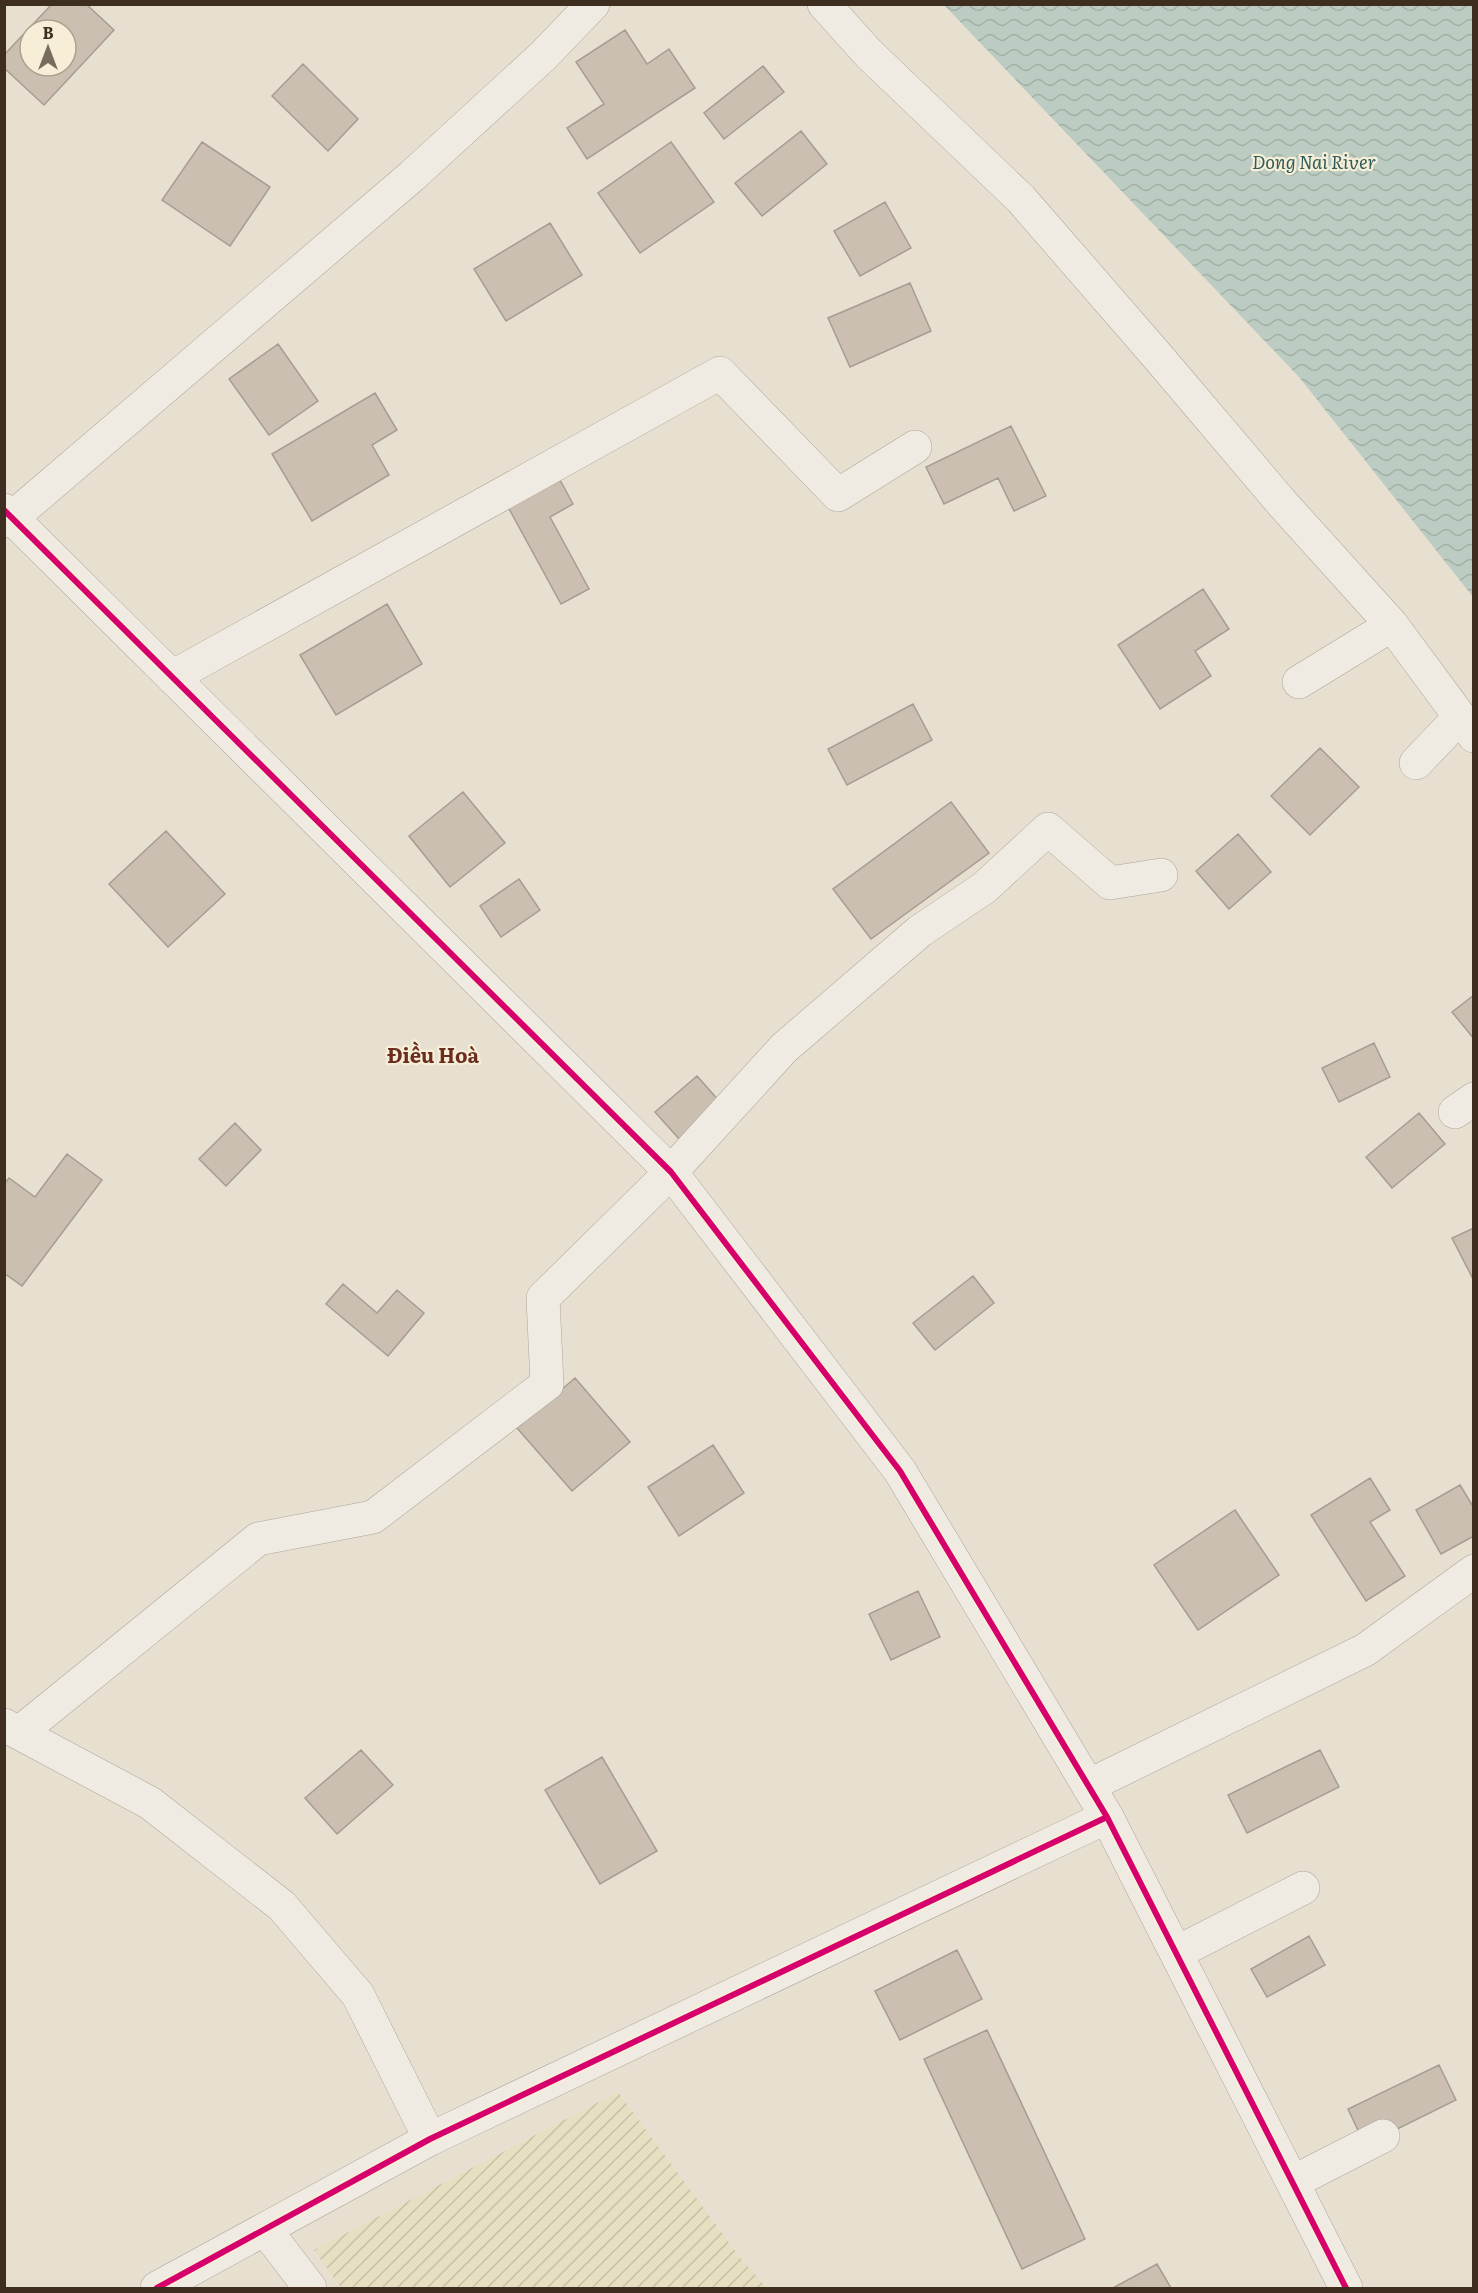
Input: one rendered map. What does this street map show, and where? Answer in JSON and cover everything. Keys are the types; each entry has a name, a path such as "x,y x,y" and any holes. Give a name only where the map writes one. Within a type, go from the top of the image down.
{"street":[{"path":"593,4 543,56 412,176 7,516 671,1173 900,1471 1107,1817 1347,2289"},
{"path":"824,4 869,54 1021,199 1266,485 1392,625 1467,726 1416,763"},
{"path":"172,677 720,373 838,495 915,447"},
{"path":"1299,682 1392,625"},
{"path":"430,2139 358,1995 282,1906 150,1803 12,1729 258,1539 373,1517 547,1384 543,1298 671,1173 784,1048 920,931 984,888 1048,829 1110,883 1161,875"},
{"path":"1088,1786 1365,1650 1470,1579"},
{"path":"157,2289 430,2139 1107,1817"},
{"path":"1176,1953 1303,1888"},
{"path":"1293,2182 1383,2136"},
{"path":"265,2229 310,2289"}],"shaded area":[{"path":"618,2092 742,2260 767,2288 341,2288 314,2250"}],"water":[{"name":"Dong Nai River","path":"944,5 1473,5 1473,597 1299,377"}],"building":[{"path":"52,4 86,4 114,30 78,69 78,18 39,18"},
{"path":"625,30 647,64 669,49 695,88 587,159 567,128 604,104 576,62"},
{"path":"18,40 18,78 69,78 44,105 4,68 4,55"},
{"path":"303,64 358,119 328,151 272,96"},
{"path":"763,66 784,92 724,139 704,113"},
{"path":"801,131 827,164 762,216 735,183"},
{"path":"202,142 270,187 230,246 162,200"},
{"path":"671,142 714,202 640,253 598,193"},
{"path":"885,202 911,248 860,276 834,231"},
{"path":"550,223 582,275 506,321 474,269"},
{"path":"910,283 931,331 850,367 828,318"},
{"path":"278,344 318,401 269,435 229,379"},
{"path":"375,393 397,430 372,445 389,475 312,521 272,454"},
{"path":"1011,426 1046,496 1014,511 998,478 944,504 926,467"},
{"path":"560,480 573,504 550,517 589,589 561,604 508,507"},
{"path":"1203,589 1229,629 1195,651 1211,676 1160,709 1118,645"},
{"path":"387,604 422,664 336,715 300,655"},
{"path":"913,704 932,740 847,785 828,749"},
{"path":"1320,748 1359,787 1310,835 1271,796"},
{"path":"463,792 505,843 450,887 409,836"},
{"path":"951,802 989,853 871,939 833,889"},
{"path":"166,831 225,894 168,947 109,884"},
{"path":"1238,834 1271,872 1229,909 1196,871"},
{"path":"519,879 540,910 501,937 480,906"},
{"path":"1474,995 1474,1039 1452,1012"},
{"path":"1374,1043 1390,1077 1339,1102 1322,1068"},
{"path":"697,1076 721,1103 680,1140 655,1112"},
{"path":"1419,1113 1445,1144 1392,1188 1366,1157"},
{"path":"235,1123 261,1150 226,1186 199,1159"},
{"path":"67,1154 102,1180 22,1286 4,1273 4,1184 9,1178 35,1197"},
{"path":"1474,1228 1474,1281 1452,1238"},
{"path":"973,1276 994,1303 935,1350 913,1323"},
{"path":"343,1284 377,1313 397,1290 424,1313 388,1356 326,1304"},
{"path":"575,1378 630,1442 572,1491 517,1428"},
{"path":"713,1445 744,1493 679,1536 648,1487"},
{"path":"1370,1478 1390,1510 1370,1522 1405,1576 1366,1601 1311,1515"},
{"path":"1460,1485 1474,1508 1474,1536 1441,1554 1416,1510"},
{"path":"1235,1510 1279,1575 1198,1630 1154,1565"},
{"path":"918,1591 940,1637 891,1660 869,1614"},
{"path":"361,1750 393,1785 337,1834 305,1798"},
{"path":"1320,1750 1339,1787 1247,1833 1228,1795"},
{"path":"602,1757 657,1851 600,1884 545,1790"},
{"path":"1309,1936 1325,1965 1267,1997 1251,1969"},
{"path":"957,1950 982,1999 900,2040 875,1991"},
{"path":"987,2030 1085,2239 1022,2269 924,2059"},
{"path":"1439,2065 1456,2100 1365,2145 1348,2109"},
{"path":"1157,2264 1171,2288 1113,2288"}],"cycle path":[{"path":"4,510 671,1172 900,1471 1107,1817 1346,2288"},
{"path":"157,2288 430,2139 1107,1817"}],"district":[{"name":"Điều Hoà","path":"433,1056"}]}
